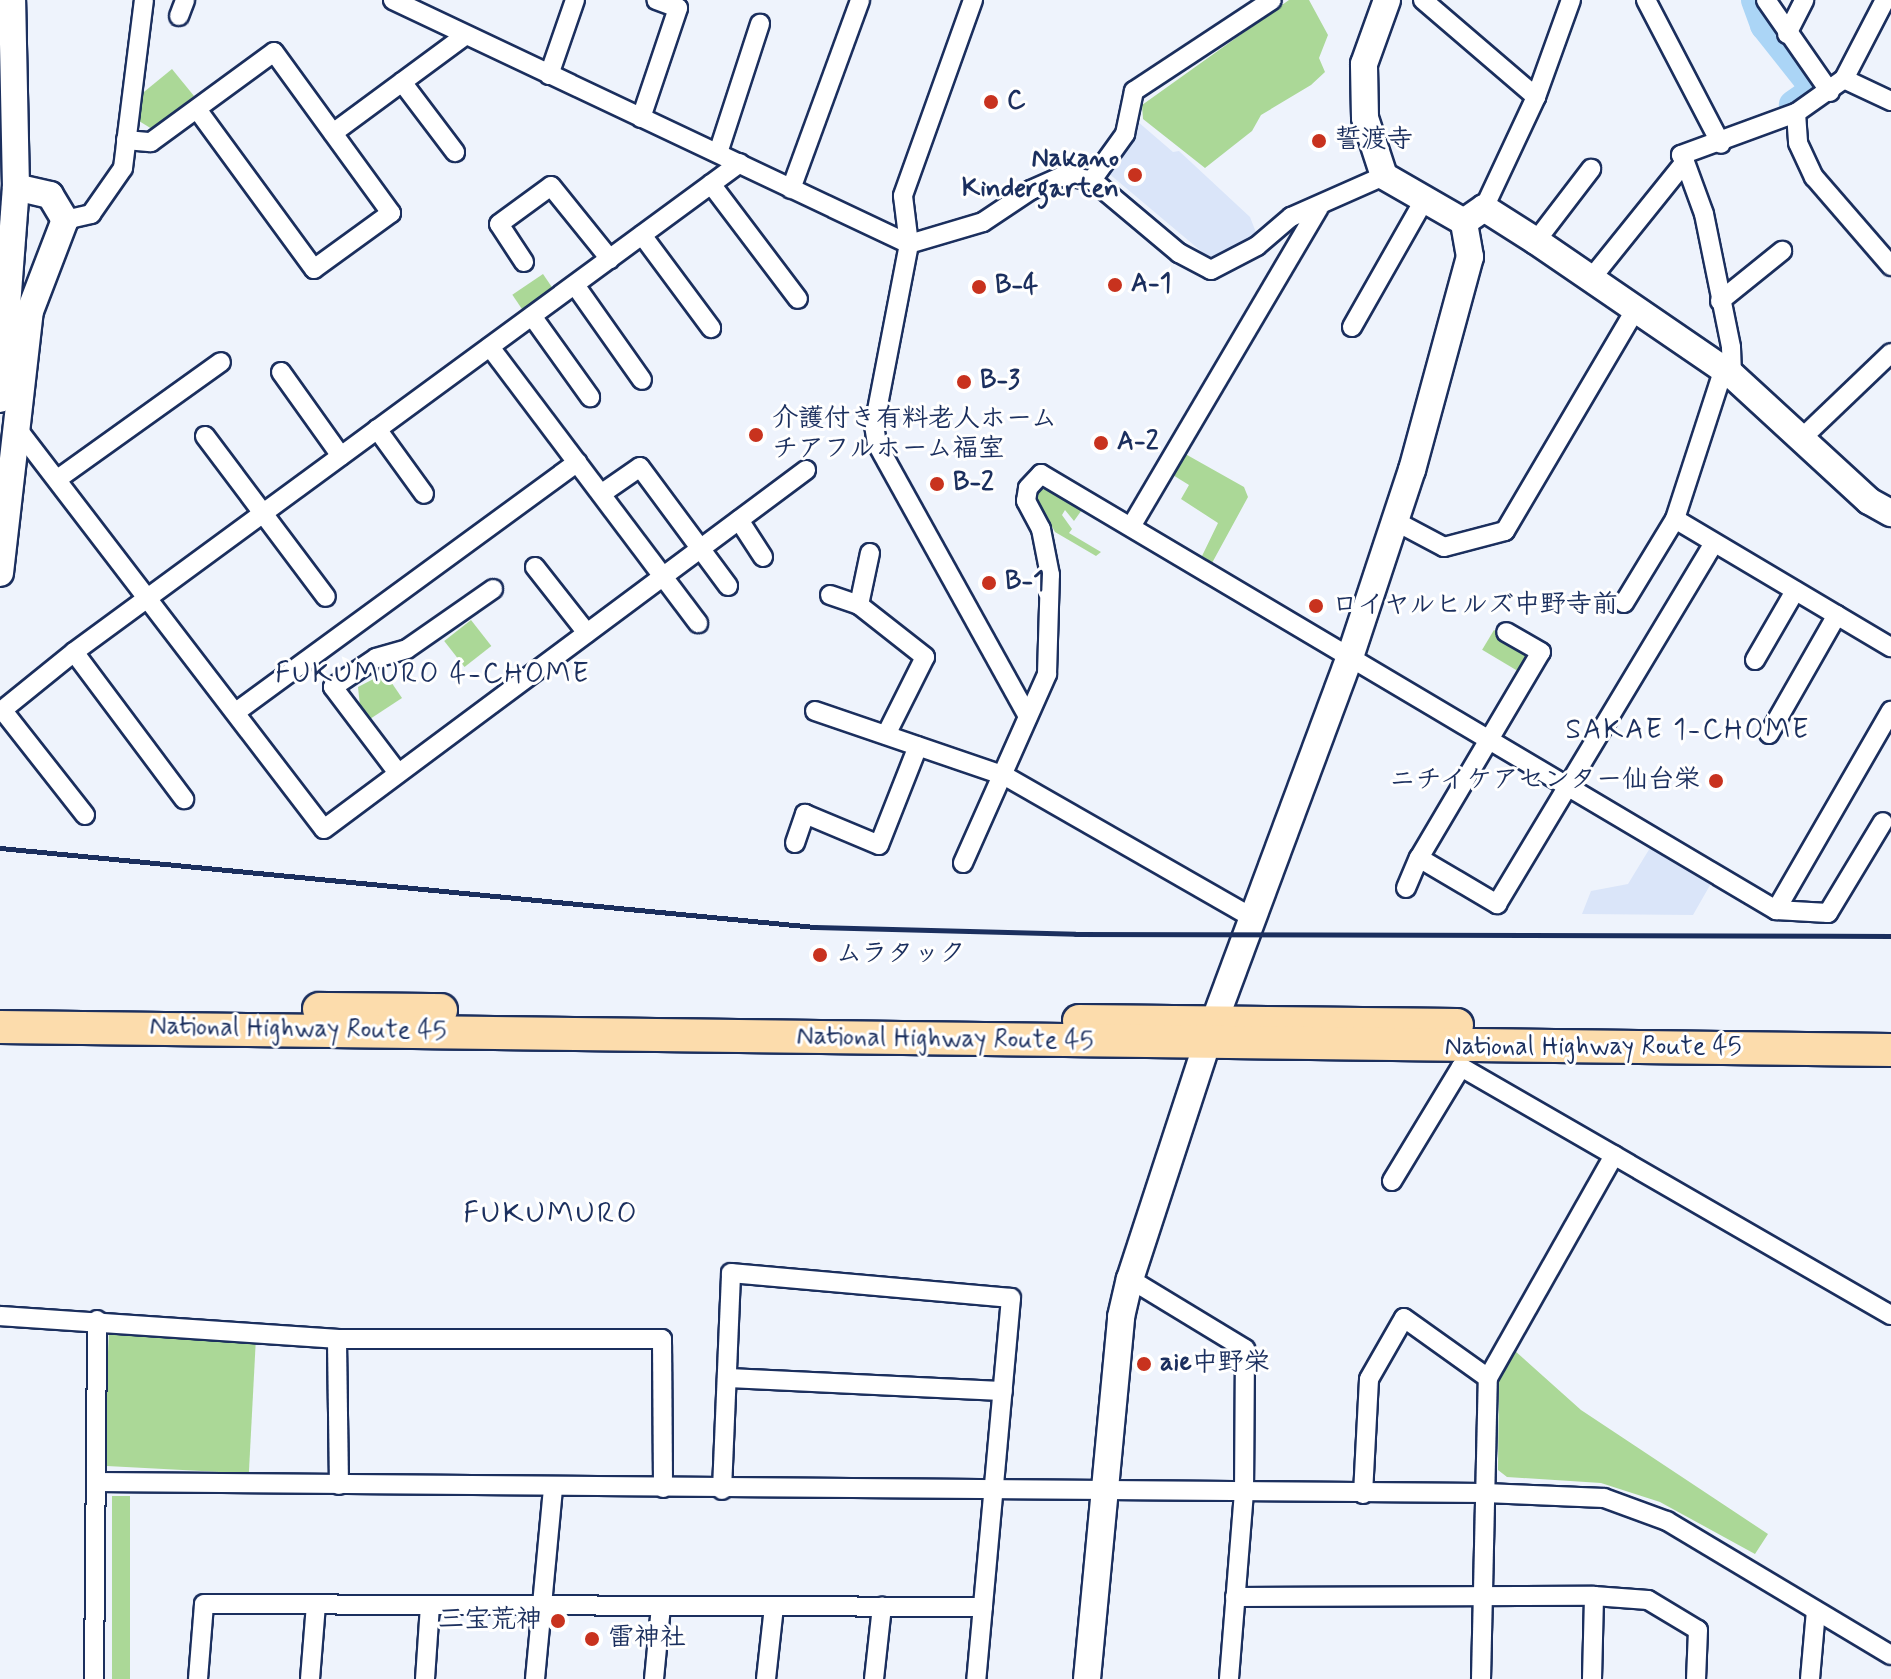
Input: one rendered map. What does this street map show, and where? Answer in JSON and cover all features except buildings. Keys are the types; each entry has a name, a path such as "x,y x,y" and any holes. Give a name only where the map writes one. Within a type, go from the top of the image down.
{"highway":[{"name":"National Highway Route 45","path":"0,1007 1891,1050"},
{"name":"National Highway Route 45","path":"0,1027 1211,1034 1891,1029"}],"street":[{"path":"0,399 16,187 12,0"},
{"path":"65,220 91,214 123,168 144,0"},
{"path":"393,0 909,244 983,222 1031,190 1062,176 1092,180 1179,253 1211,270 1257,246 1291,217 1319,208 1384,176"},
{"path":"549,75 575,0"},
{"path":"641,118 678,8 656,0"},
{"path":"791,189 860,0"},
{"path":"973,0 903,196 909,244 873,407 877,444 1028,716"},
{"path":"1092,180 1125,134 1134,91 1272,0"},
{"path":"1387,0 1364,64 1365,118 1384,176 1424,200 1474,215 1536,241 1727,373 1869,501 1891,513"},
{"path":"1423,0 1536,97"},
{"path":"1087,1679 1121,1317 1130,1279 1211,1034 1350,657 1395,521 1470,257 1474,215 1536,97 1571,0"},
{"path":"1646,0 1721,144"},
{"path":"1766,0 1787,34 1837,86 1891,101"},
{"path":"1787,34 1804,0"},
{"path":"1624,603 1675,519 1727,373 1720,301 1704,214 1681,155 1721,144 1796,113 1837,86 1885,0"},
{"path":"718,153 760,24"},
{"path":"333,133 466,35"},
{"path":"126,140 151,142 274,52 391,213 314,269 197,109"},
{"path":"402,82 455,152"},
{"path":"1796,113 1798,143 1814,177 1891,266"},
{"path":"1590,280 1685,162"},
{"path":"85,815 2,712 74,652 740,163"},
{"path":"1536,241 1591,169"},
{"path":"711,184 798,299"},
{"path":"524,262 499,224 551,186 610,259"},
{"path":"16,187 50,195 65,220"},
{"path":"1352,327 1424,200"},
{"path":"1132,525 1319,208"},
{"path":"0,573 19,431 30,311 65,220"},
{"path":"642,235 711,328"},
{"path":"1720,301 1782,251"},
{"path":"575,285 642,380"},
{"path":"1395,521 1444,547 1505,531 1635,310"},
{"path":"532,316 590,397"},
{"path":"490,347 698,623"},
{"path":"1802,438 1891,353"},
{"path":"59,478 221,362"},
{"path":"281,372 341,456"},
{"path":"377,429 424,494"},
{"path":"19,431 59,478 324,829 806,470"},
{"path":"205,436 326,597"},
{"path":"236,712 577,462"},
{"path":"601,494 640,467 728,586"},
{"path":"963,863 1005,776 1047,674 1050,575 1041,529 1026,501 1028,488 1041,474 1571,785 1776,910 1828,913 1883,822"},
{"path":"1675,519 1891,647"},
{"path":"739,520 763,557"},
{"path":"1419,858 1497,904 1714,543"},
{"path":"859,605 870,553"},
{"path":"535,567 587,633"},
{"path":"398,773 333,687 376,658 407,649 493,589"},
{"path":"1755,660 1795,591"},
{"path":"830,595 859,605 925,657 886,735"},
{"path":"1769,734 1837,615"},
{"path":"1406,888 1419,858 1541,652 1506,632"},
{"path":"74,652 184,799"},
{"path":"815,711 1005,776 1253,918"},
{"path":"1776,910 1891,711"},
{"path":"795,843 805,814 879,845 918,746"},
{"path":"1392,1181 1461,1067 1891,1315"},
{"path":"1481,1679 1488,1378 1614,1155"},
{"path":"722,1490 731,1273 1011,1298 976,1679"},
{"path":"1130,1279 1245,1349 1244,1492 1229,1679"},
{"path":"0,1316 97,1320 337,1339 662,1339 663,1488"},
{"path":"1363,1494 1369,1379 1404,1318 1488,1378"},
{"path":"94,1679 97,1320"},
{"path":"337,1339 339,1485"},
{"path":"727,1378 1003,1391"},
{"path":"96,1482 722,1490 1485,1493 1604,1498 1638,1508 1891,1655"},
{"path":"535,1679 553,1487"},
{"path":"1235,1597 1594,1596 1648,1600 1698,1630 1696,1679"},
{"path":"1592,1679 1594,1596"},
{"path":"198,1679 204,1604 983,1607"},
{"path":"310,1679 316,1605"},
{"path":"425,1679 430,1605"},
{"path":"654,1679 661,1606"},
{"path":"766,1679 774,1606"},
{"path":"874,1679 882,1606"},
{"path":"1810,1679 1816,1611"}],"shaded area":[{"path":"1137,121 1173,152 1179,151 1250,217 1257,235 1231,253 1208,257 1107,172 1130,145"},
{"path":"1653,843 1713,880 1693,915 1582,914 1591,891 1628,884"}],"green space":[{"path":"1289,0 1309,0 1328,35 1319,58 1325,72 1311,85 1261,115 1252,131 1205,168 1143,119 1142,105"},
{"path":"172,69 194,96 152,129 139,121 139,96"},
{"path":"543,274 556,293 525,314 512,295"},
{"path":"1180,451 1244,487 1248,497 1212,563 1202,556 1218,523 1181,499 1189,485 1168,472"},
{"path":"1041,481 1086,504 1074,521 1065,510 1062,515 1072,529 1069,533 1101,552 1096,556 1055,532 1033,492"},
{"path":"471,620 491,646 465,667 444,641"},
{"path":"1494,630 1530,652 1518,671 1482,650"},
{"path":"385,673 402,698 370,719 360,706 358,687"},
{"path":"109,1333 256,1341 249,1474 102,1466"},
{"path":"1514,1350 1581,1410 1768,1534 1755,1554 1660,1502 1601,1483 1507,1477 1498,1470 1499,1376"},
{"path":"112,1496 130,1496 130,1679 112,1679"}],"waterway":[{"path":"1756,0 1765,25 1811,83 1811,93 1794,105"}],"railway":[{"path":"0,848 815,927 1075,934 1891,936"}],"place":[{"name":"C","path":"991,102"},
{"name":"誓渡寺","path":"1319,141"},
{"name":"Nakano Kindergarten","path":"1135,175"},
{"name":"A-1","path":"1115,285"},
{"name":"B-4","path":"979,287"},
{"name":"B-3","path":"964,382"},
{"name":"介護付き有料老人ホーム チアフルホーム福室","path":"756,435"},
{"name":"A-2","path":"1101,443"},
{"name":"B-2","path":"937,484"},
{"name":"B-1","path":"989,583"},
{"name":"ロイヤルヒルズ中野寺前","path":"1316,606"},
{"name":"ニチイケアセンター仙台栄","path":"1716,781"},
{"name":"ムラタック","path":"820,955"},
{"name":"aie中野栄","path":"1144,1364"},
{"name":"三宝荒神","path":"558,1621"},
{"name":"雷神社","path":"592,1639"}],"district":[{"name":"FUKUMURO 4-CHOME","path":"433,675"},
{"name":"SAKAE 1-CHOME","path":"1688,731"},
{"name":"FUKUMURO","path":"551,1214"}]}
